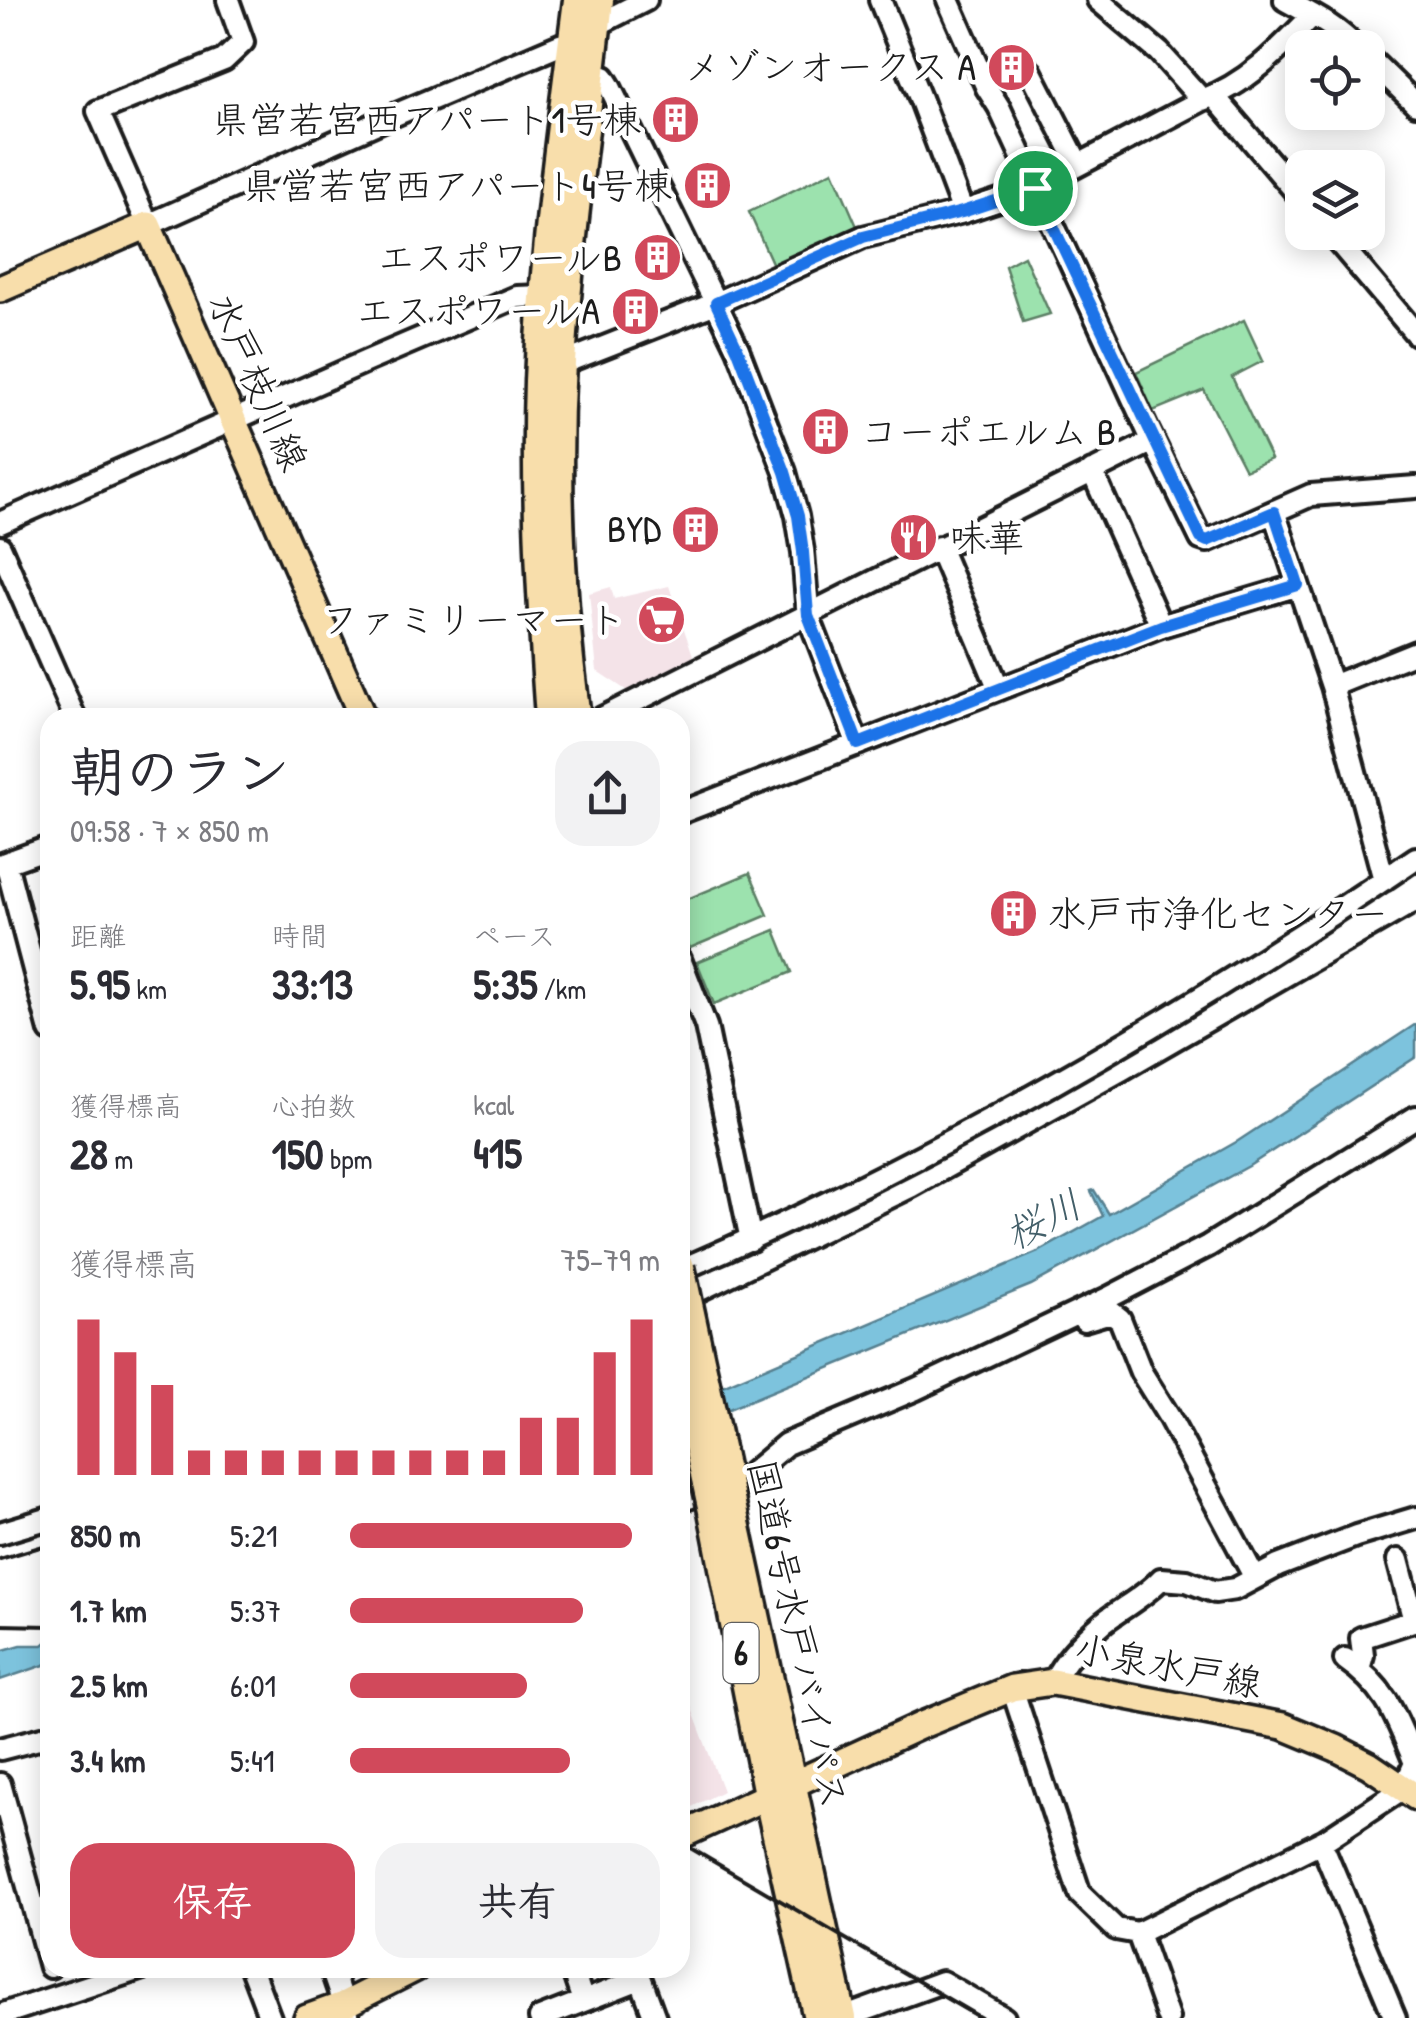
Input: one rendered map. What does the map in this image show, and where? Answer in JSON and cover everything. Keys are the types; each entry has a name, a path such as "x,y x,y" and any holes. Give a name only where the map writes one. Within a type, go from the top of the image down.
{"highway":[{"path":"575,708 565,634 560,530 561,364 591,74 591,27 578,0"},
{"path":"549,708 538,532 544,296 591,27"},
{"name":"国道6号水戸バイパス","path":"690,1326 722,1508 780,1788 818,2018"},
{"name":"国道6号水戸バイパス","path":"690,1394 722,1508"},
{"name":"国道6号水戸バイパス","path":"780,1788 842,2018"}],"main road":[{"path":"0,290 148,224"},
{"name":"水戸枝川線","path":"148,224 359,708"},
{"name":"小泉水戸線","path":"690,1831 1012,1688 1053,1682 1283,1726 1369,1764 1410,1792"},
{"path":"307,2018 346,2011 400,1978"}],"street":[{"path":"228,0 243,42 224,60 98,111 148,224 560,45 646,0"},
{"path":"880,0 962,212"},
{"path":"948,0 1201,538 1207,541 1312,495 1416,487"},
{"path":"1098,0 1208,98 1285,182"},
{"path":"1285,0 1339,30"},
{"path":"561,364 716,303 863,237 962,212 1035,188 1228,90 1268,59 1313,15"},
{"path":"1031,72 1078,164"},
{"path":"591,74 604,77 609,85 738,350 798,516 808,615 858,744"},
{"path":"1385,74 1416,104"},
{"path":"1345,250 1416,334"},
{"path":"0,524 517,297 544,296"},
{"path":"622,708 1153,441"},
{"path":"1092,471 1161,626"},
{"path":"1274,512 1332,686 1384,880"},
{"path":"0,547 70,708"},
{"path":"938,547 996,682"},
{"path":"690,809 1161,626 1298,585"},
{"path":"1332,686 1416,652"},
{"path":"40,851 3,864 40,996"},
{"path":"690,1265 822,1207 1026,1100 1288,943 1416,858"},
{"path":"690,985 706,1026 751,1240"},
{"path":"690,1497 748,1476 786,1444 916,1390 1208,1246 1416,1118"},
{"path":"1052,1324 1063,1325 1111,1312 1120,1318 1140,1372 1255,1578"},
{"path":"1053,1682 1064,1661 1105,1622 1148,1593 1161,1579 1187,1580 1215,1592 1235,1589 1278,1566 1416,1518"},
{"path":"0,1533 40,1521"},
{"path":"1012,1688 1080,1894 1116,1929 1138,1933 1321,1842 1410,1792 1416,1763 1385,1695 1352,1664 1363,1655 1362,1638 1415,1620 1398,1560"},
{"path":"0,1749 40,1739"},
{"path":"0,1784 40,1930"},
{"path":"1321,1842 1395,2018"},
{"path":"1138,1933 1168,2018"},
{"path":"53,1978 64,2018"},
{"path":"0,2016 114,1978"},
{"path":"255,1978 270,2018"},
{"path":"334,1978 346,2011"},
{"path":"575,1978 582,2001"},
{"path":"540,2018 628,1978"},
{"path":"640,1978 656,2018"},
{"path":"842,2018 942,1982 1004,2018"}],"shaded area":[{"path":"669,586 695,661 629,692 597,671 589,593 611,587 614,599"},
{"path":"690,1704 723,1791 690,1808"}],"green space":[{"path":"833,171 859,231 774,267 749,212"},
{"path":"1024,256 1050,314 1023,322 1005,266"},
{"path":"1244,320 1263,361 1232,377 1271,459 1245,470 1204,390 1153,411 1136,372"},
{"path":"750,873 768,915 690,948 690,898"},
{"path":"775,930 792,972 714,1004 697,962"}],"water":[{"path":"1416,1024 1416,1057 1249,1166 1031,1285 690,1425 690,1400 1038,1252 1103,1216 1091,1191 1109,1214 1238,1141"},
{"path":"40,1645 40,1666 0,1680 0,1651"}],"railway":[{"path":"690,1308 917,1197 1416,914"},
{"path":"0,1559 40,1547"},
{"path":"0,1625 40,1626"},
{"path":"690,1848 981,2018"}],"place":[{"name":"メゾンオークス A","path":"1011,67"},
{"name":"県営若宮西アパート1号棟","path":"676,120"},
{"name":"県営若宮西アパート4号棟","path":"707,186"},
{"name":"エスポワールB","path":"657,258"},
{"name":"エスポワールA","path":"635,311"},
{"name":"コーポエルム B","path":"825,432"},
{"name":"BYD","path":"696,529"},
{"name":"味華","path":"914,538"},
{"name":"ファミリーマート","path":"661,620"},
{"name":"水戸市浄化センター","path":"1013,914"}],"route":[{"path":"1035,188 1201,538 1207,541 1274,512 1298,585 1161,626 858,744 808,615 798,516 785,472 716,303 863,237 962,212 1035,188"}],"water label":[{"name":"桜川","path":"1043,1219"}]}
